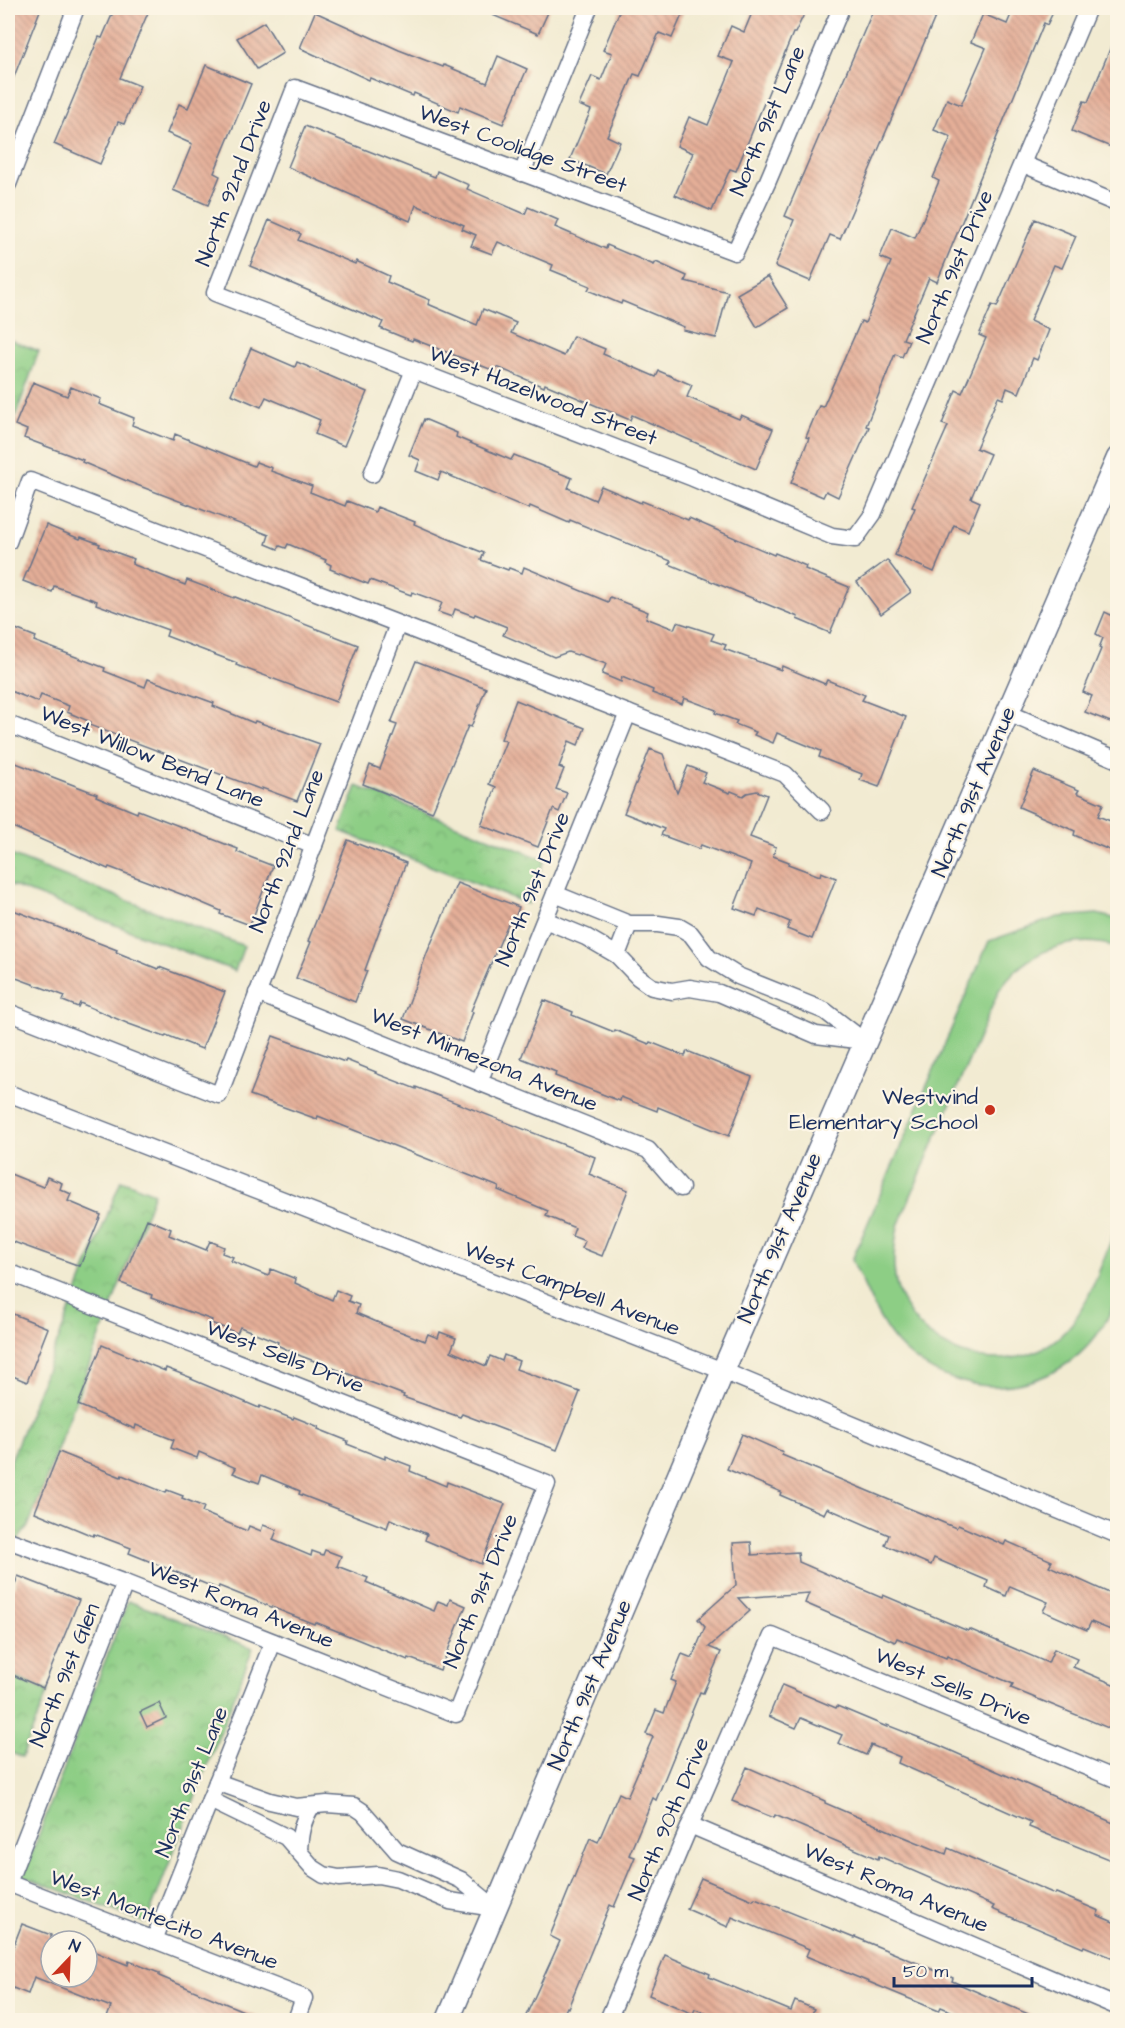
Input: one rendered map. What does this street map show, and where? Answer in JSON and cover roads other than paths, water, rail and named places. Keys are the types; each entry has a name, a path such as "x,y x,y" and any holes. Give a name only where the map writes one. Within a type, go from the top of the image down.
{"main road":[{"name":"North 91st Avenue","path":"448,2020 723,1371 1118,458"}],"street":[{"path":"8,184 76,8"},
{"path":"522,173 589,8"},
{"name":"North 91st Lane","path":"735,252 841,8"},
{"name":"North 91st Drive","path":"855,539 873,514 1088,8"},
{"name":"West Coolidge Street","path":"295,88 735,252"},
{"name":"North 92nd Drive","path":"215,293 295,88"},
{"path":"1023,164 1118,204"},
{"name":"West Hazelwood Street","path":"215,293 693,478 832,536 855,539"},
{"path":"372,474 414,370"},
{"path":"8,542 30,482 785,774 822,811"},
{"name":"North 92nd Lane","path":"8,1012 219,1095 398,624"},
{"name":"North 91st Drive","path":"479,1082 628,713"},
{"path":"1008,713 1118,760"},
{"name":"West Willow Bend Lane","path":"8,724 314,846"},
{"path":"555,894 629,924 679,927 691,934 709,958 738,976 825,1011 865,1042"},
{"path":"545,920 586,936 617,956 652,987 672,991 690,988 719,993 816,1035 865,1042"},
{"path":"617,956 629,924"},
{"name":"West Minnezona Avenue","path":"257,993 648,1150 681,1188"},
{"name":"West Campbell Avenue","path":"8,1093 723,1371 1118,1535"},
{"name":"West Sells Drive","path":"8,1272 547,1485"},
{"name":"North 91st Drive","path":"456,1714 547,1485"},
{"name":"West Roma Avenue","path":"8,1540 125,1583 456,1714"},
{"name":"North 91st Glen","path":"8,1883 125,1583"},
{"name":"West Sells Drive","path":"772,1636 1118,1780"},
{"name":"North 90th Drive","path":"608,2020 772,1636"},
{"name":"North 91st Lane","path":"154,1940 273,1642"},
{"path":"217,1782 270,1801 296,1807 327,1804 354,1806 363,1812 397,1851 461,1880 495,1908"},
{"path":"210,1800 286,1837 313,1868 324,1875 339,1878 378,1875 398,1879 450,1901 495,1908"},
{"path":"298,1850 303,1820 311,1807"},
{"name":"West Roma Avenue","path":"690,1825 1118,2007"},
{"name":"West Montecito Avenue","path":"8,1883 304,1998 296,2020"}],"place":[{"name":"Westwind Elementary School","path":"990,1110"}]}
